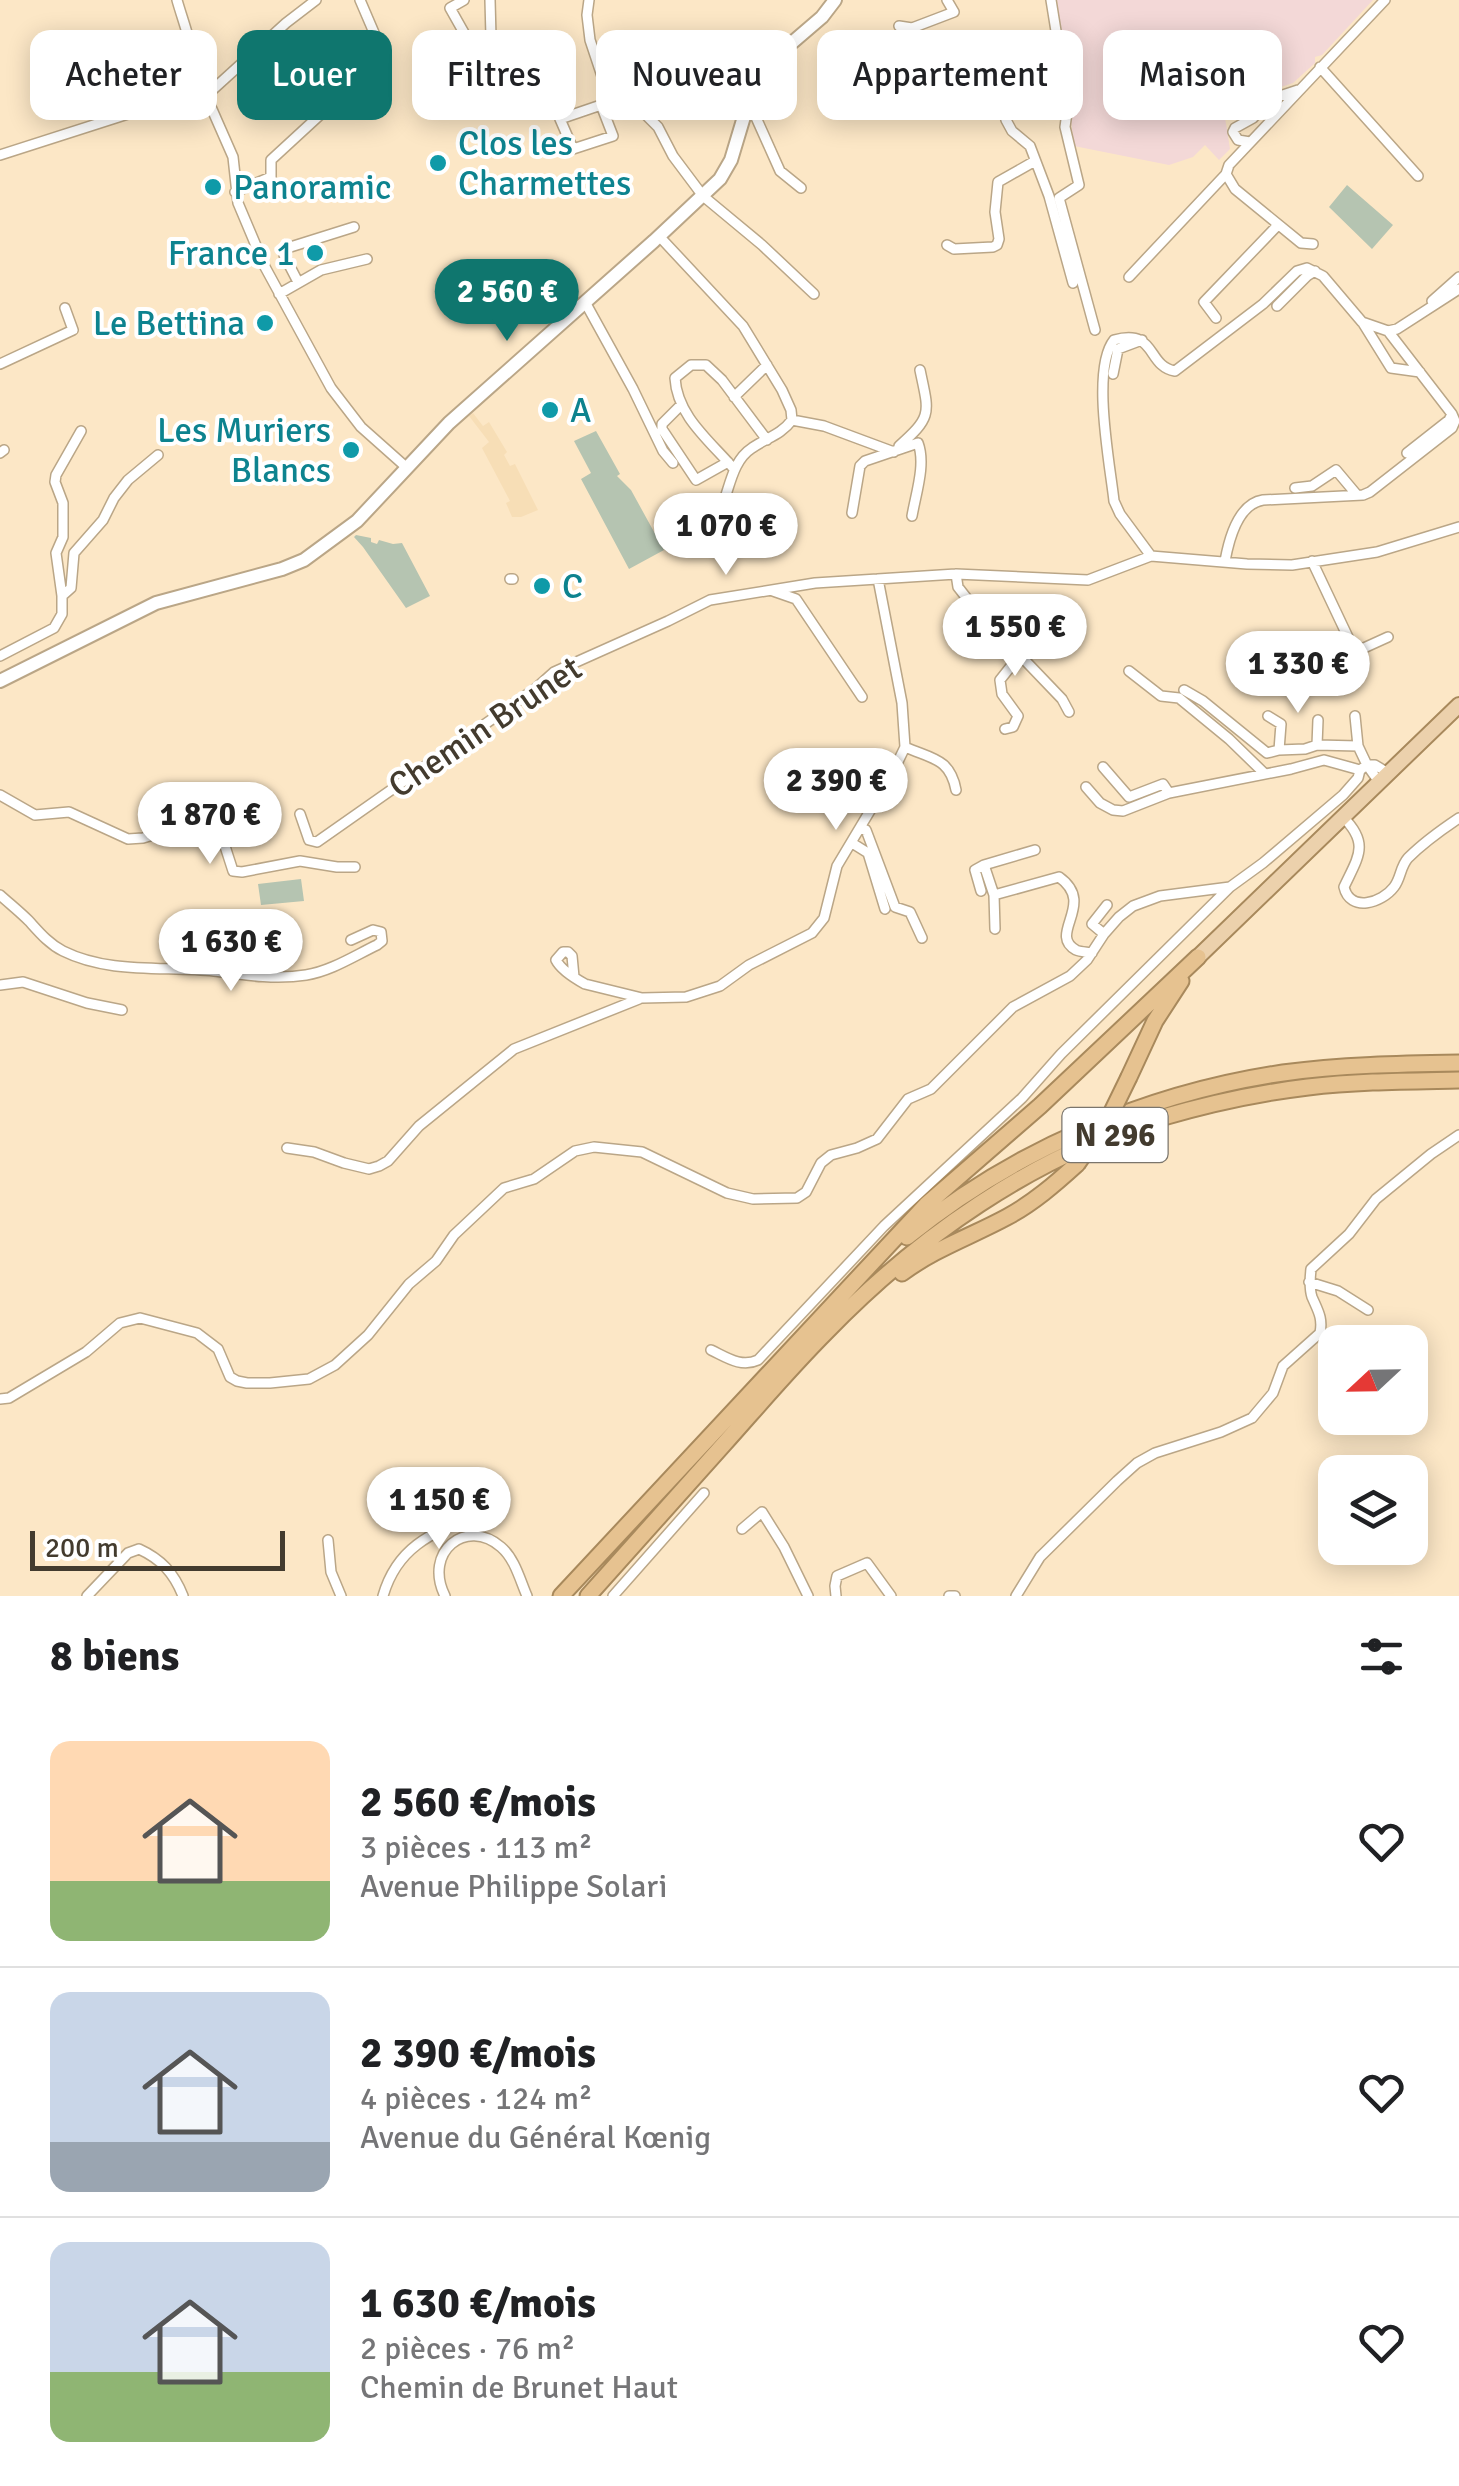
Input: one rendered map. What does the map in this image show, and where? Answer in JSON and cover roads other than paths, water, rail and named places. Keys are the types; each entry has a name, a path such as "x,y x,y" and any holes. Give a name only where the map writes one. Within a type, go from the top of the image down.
{"highway":[{"path":"827,1330 924,1258 1038,1198 1077,1164 1109,1118 1155,1021 1198,957"},
{"path":"852,1284 926,1205 1040,1106 1198,957"},
{"name":"N 296","path":"562,1596 852,1284 922,1224 1000,1173 1060,1141 1185,1094 1285,1073 1459,1062"},
{"name":"N 296","path":"588,1596 827,1330 894,1267 961,1216 1026,1176 1112,1136 1200,1108 1278,1092 1459,1080"}],"main road":[{"path":"797,38 835,0"},
{"path":"0,681 156,603 304,560 364,514 449,423 720,179 732,160 743,120"},
{"path":"1198,957 1459,705"}],"street":[{"path":"177,0 185,30"},
{"path":"217,82 316,0"},
{"path":"235,192 270,178 270,160 384,56 360,0"},
{"path":"462,30 450,8 464,0"},
{"path":"490,0 490,30"},
{"path":"588,0 590,40 596,58"},
{"path":"899,26 912,28 954,12 947,0"},
{"path":"1052,0 1056,30"},
{"path":"1129,277 1226,174 1250,142 1386,0"},
{"path":"1320,67 1418,176"},
{"path":"1235,159 1233,132 1238,125 1253,118 1270,99 1300,89"},
{"path":"601,105 613,136 573,149 560,120 601,105"},
{"path":"0,155 111,120"},
{"path":"217,120 233,157 235,192 257,252 279,294 339,398 376,442 406,467"},
{"path":"651,120 703,196 814,294"},
{"path":"757,120 780,171 801,188"},
{"path":"1006,120 1012,131 1030,146 1073,283"},
{"path":"1065,120 1079,185 1059,198 1095,330"},
{"path":"1233,132 1238,140 1250,142"},
{"path":"947,245 997,245 998,182 1036,161"},
{"path":"1226,174 1235,189 1278,225 1301,243 1314,244"},
{"path":"1216,318 1204,302 1278,225"},
{"path":"298,282 284,249 354,226"},
{"path":"659,236 743,326 782,390 792,420 780,433 750,449 731,465 696,480 662,429 662,424 680,406"},
{"path":"279,294 321,270 367,259"},
{"path":"1151,556 1114,501 1102,396 1108,346 1114,340 1135,336 1167,370 1175,371 1263,304 1297,271 1307,268 1323,276 1395,370 1420,372"},
{"path":"1277,306 1315,271"},
{"path":"1419,313 1459,277"},
{"path":"1362,322 1388,331 1397,329 1459,289"},
{"path":"585,302 663,451 674,463"},
{"path":"0,364 73,330 65,308"},
{"path":"1225,561 1227,547 1250,504 1370,492 1448,434 1455,421 1452,414 1388,331"},
{"path":"1113,374 1118,349 1142,340"},
{"path":"1388,363 1389,348 1396,341"},
{"path":"731,465 680,406 675,378 692,365 706,365 722,380 767,440"},
{"path":"734,397 767,365"},
{"path":"894,452 922,426 927,405 920,370"},
{"path":"1407,453 1452,414"},
{"path":"792,420 824,426 894,452"},
{"path":"0,656 54,628 62,614 56,553 63,537 63,504 55,482 81,430"},
{"path":"852,513 864,461 918,443 921,463 912,516"},
{"path":"62,596 71,588 74,552 103,520 128,480 158,455"},
{"path":"725,498 731,465"},
{"path":"1295,488 1312,486 1336,470 1357,495"},
{"name":"Chemin Brunet","path":"300,814 309,840 318,842 536,690 554,672 710,600 815,583 956,574 1088,580 1151,556 1292,565 1377,552 1459,527"},
{"path":"1312,561 1356,652 1388,637"},
{"path":"956,574 958,587 972,606 1062,699 1069,712"},
{"path":"574,977 585,984 642,998 672,999 700,994 812,933 824,918 837,866 904,747 902,703 878,579"},
{"path":"773,591 796,600 862,697"},
{"path":"1005,729 1014,727 1018,716 1002,694 1000,680 1020,656"},
{"path":"1129,671 1161,696 1179,698 1264,774"},
{"path":"1184,690 1268,753 1317,745 1358,746"},
{"path":"1268,716 1280,724 1279,750"},
{"path":"711,1350 737,1362 749,1364 758,1360 884,1226 999,1120 1230,887 1343,794 1363,768 1355,716"},
{"path":"1317,745 1318,720"},
{"path":"904,747 947,766 956,790"},
{"path":"1086,788 1100,804 1124,811 1168,793 1324,760 1363,768 1376,765 1384,778"},
{"path":"1103,768 1129,796 1163,784 1168,793"},
{"path":"0,795 35,815 69,812 128,839 200,821 206,827 213,825 224,840 233,871 300,861 354,867"},
{"path":"1343,817 1359,839 1360,851 1344,887 1354,903 1366,903 1386,894 1397,884 1403,864 1416,850 1459,818"},
{"path":"861,829 866,830 895,906 910,912 922,938"},
{"path":"852,843 868,853 884,909"},
{"path":"981,892 975,870 1035,850"},
{"path":"984,865 994,894 995,929"},
{"path":"994,894 1059,877 1074,893 1066,929 1068,942 1076,950 1092,953"},
{"path":"0,1399 9,1398 75,1359 120,1323 140,1318 197,1333 218,1349 230,1376 247,1384 310,1379 335,1365 368,1334 454,1235 504,1188 534,1179 575,1151 594,1147 642,1152 727,1194 753,1199 797,1198 806,1192 820,1163 831,1155 877,1140 908,1100 931,1089 1013,1007 1070,976 1118,916 1132,906 1160,896 1230,887"},
{"path":"0,896 60,950 87,961 121,967 297,976 325,970 377,945 382,937 381,932 373,930 351,940"},
{"path":"1104,934 1092,924 1107,905"},
{"path":"0,985 23,982 122,1010"},
{"path":"287,1148 369,1168 379,1166 419,1126 514,1049 642,998"},
{"path":"1016,1596 1040,1557 1137,1464 1156,1453 1252,1418 1273,1393 1282,1366 1320,1333 1320,1311 1311,1294 1311,1268 1349,1234 1376,1200 1459,1135"},
{"path":"1310,1282 1338,1290 1368,1310"},
{"path":"613,1596 704,1493"},
{"path":"382,1596 392,1571 419,1542 490,1509"},
{"path":"742,1529 762,1512 808,1596"},
{"path":"444,1596 438,1563 456,1541 476,1537 504,1549 527,1596"},
{"path":"328,1540 330,1572 341,1596"},
{"path":"88,1596 128,1553 139,1549 156,1557 183,1596"},
{"path":"836,1596 837,1576 867,1562 891,1596"}],"place":[{"name":"Clos les Charmettes","path":"438,163"},
{"name":"Panoramic","path":"213,187"},
{"name":"France 1","path":"315,253"},
{"name":"Le Bettina","path":"265,323"},
{"name":"A","path":"550,410"},
{"name":"Les Muriers Blancs","path":"351,450"},
{"name":"C","path":"542,586"}]}
